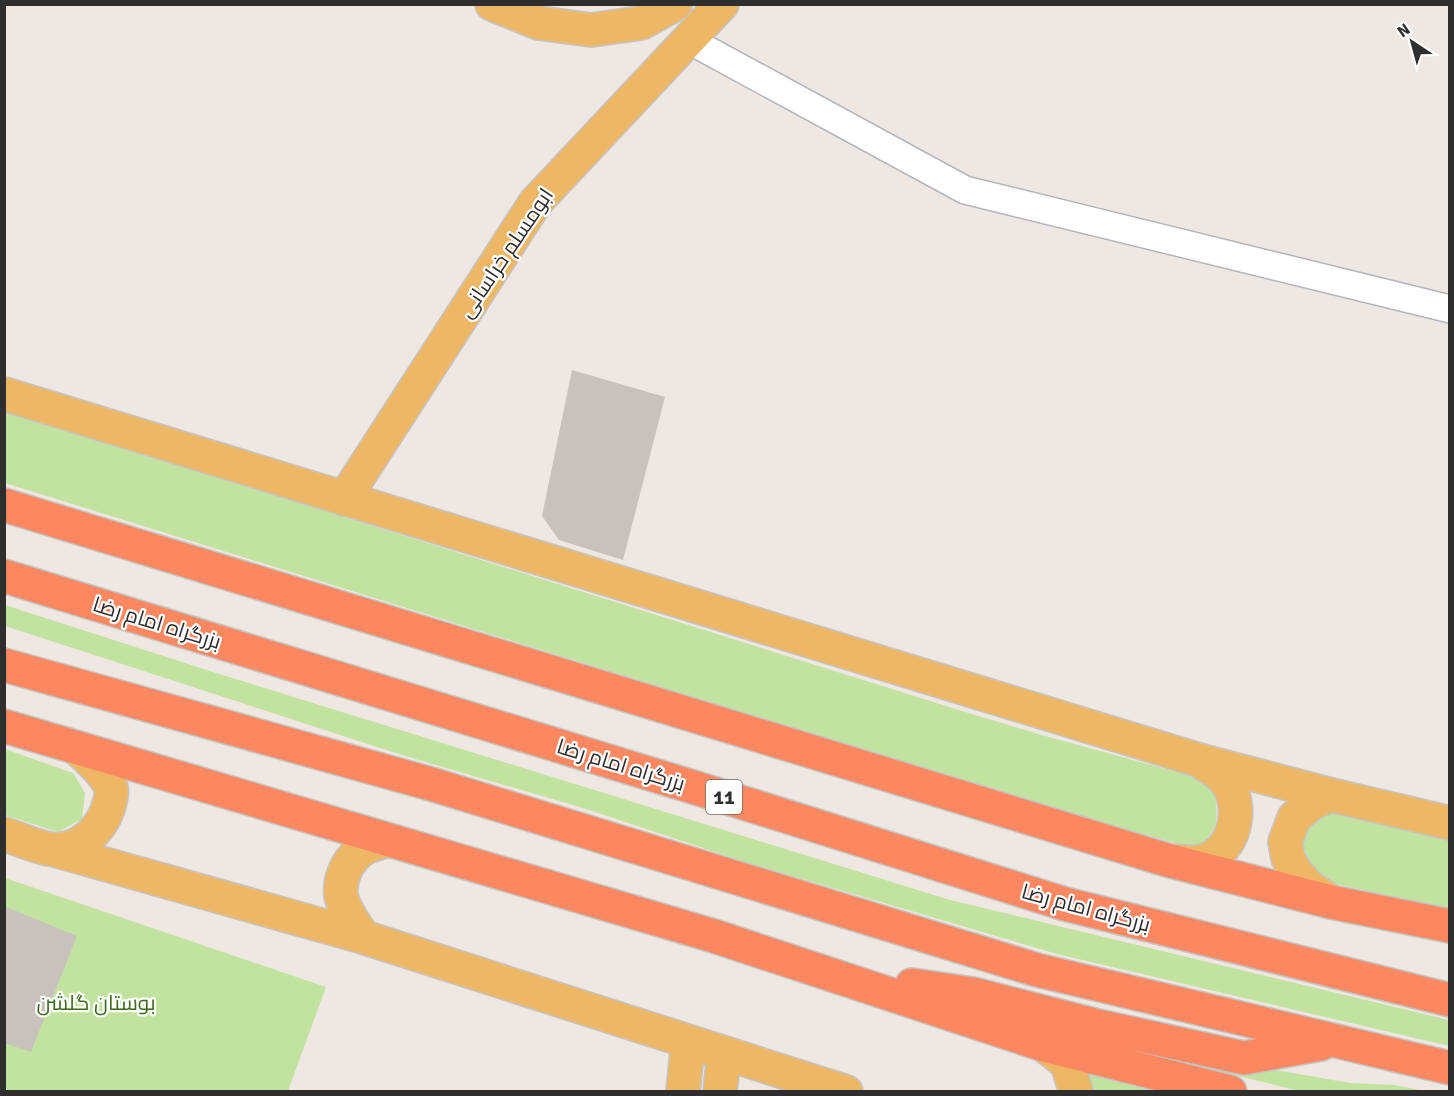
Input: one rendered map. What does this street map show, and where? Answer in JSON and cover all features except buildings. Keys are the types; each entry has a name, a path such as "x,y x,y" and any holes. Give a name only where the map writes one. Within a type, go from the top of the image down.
{"highway":[{"path":"4,505 1167,860 1331,902 1449,926"},
{"name":"بزرگراه امام رضا","path":"4,576 693,787 1065,904 1449,1000"},
{"path":"4,665 431,784 1037,970 1449,1068"},
{"path":"4,726 714,936 1044,1045 1230,1092"},
{"path":"1366,910 1449,942"},
{"path":"815,970 973,994 1094,1025 1244,1058 1332,1042"}],"main road":[{"path":"492,4 539,23 591,30 641,23 675,4"},
{"name":"ابومسلم خراسانی","path":"344,499 535,203 722,4"},
{"path":"8,397 1202,761 1449,823"},
{"path":"51,849 71,847 94,834 108,807 112,790 105,776 78,748"},
{"path":"1167,860 1202,862 1219,852 1232,833 1237,817 1235,797 1225,779 1202,761"},
{"path":"1331,795 1312,803 1294,818 1285,842 1288,858 1295,871 1308,886 1331,902"},
{"path":"4,834 363,936 846,1092"},
{"path":"363,936 341,897 343,875 349,862 365,848 388,840"},
{"path":"683,1092 688,1042"},
{"path":"1044,1045 1067,1063 1076,1092"},
{"path":"720,1092 724,1053"}],"lane":[{"path":"689,40 965,190 1449,309"}],"green space":[{"path":"4,410 962,711 1199,778 1213,788 1216,822 1209,836 1194,848 1052,809 5,483"},
{"path":"5,605 213,672 950,900 1449,1020 1449,1046 1057,954 748,863 583,808 405,756 5,626"},
{"path":"5,749 73,773 85,793 82,819 58,832 5,815"},
{"path":"1330,813 1339,813 1449,840 1449,909 1330,883 1318,878 1304,861 1302,841 1311,824"},
{"name":"بوستان گلشن","path":"5,878 326,987 288,1091 5,1092"},
{"path":"1030,1024 1137,1046 1350,1083 1395,1085 1425,1091 1299,1091"},
{"path":"1085,1074 1154,1091 1093,1091"}]}
